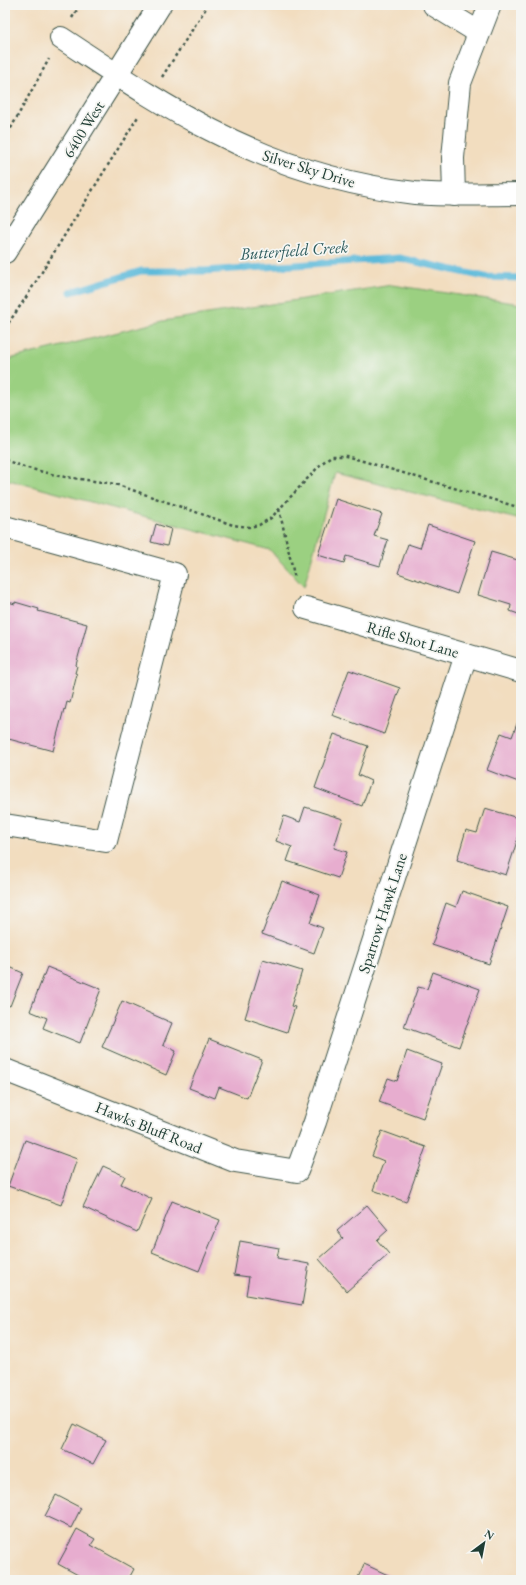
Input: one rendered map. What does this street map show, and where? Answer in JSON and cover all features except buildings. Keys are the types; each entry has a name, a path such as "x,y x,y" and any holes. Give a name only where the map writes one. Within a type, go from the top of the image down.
{"street":[{"name":"6400 West","path":"5,252 160,5"},
{"path":"434,5 478,32"},
{"path":"454,195 453,158 460,83 478,32 490,5"},
{"name":"Silver Sky Drive","path":"61,38 151,95 210,130 244,147 296,167 334,178 374,187 414,193 454,195 521,194"},
{"path":"5,527 175,574 106,841 5,825"},
{"name":"Rifle Shot Lane","path":"306,608 521,671"},
{"name":"Sparrow Hawk Lane","path":"297,1171 317,1114 466,655"},
{"name":"Hawks Bluff Road","path":"5,1070 235,1161 297,1171"}],"path":[{"path":"5,139 80,5"},
{"path":"5,328 27,296 208,5"},
{"path":"5,460 24,467 59,476 115,484 233,525 249,527 259,525 270,518 321,464 331,456 339,455 521,508"},
{"path":"279,509 295,579"}],"green space":[{"path":"392,285 521,304 521,520 335,473 304,587 270,550 5,479 5,360 163,321"}],"waterway":[{"name":"Butterfield Creek","path":"71,292 141,271 205,271 399,258 485,277 521,278"}]}
